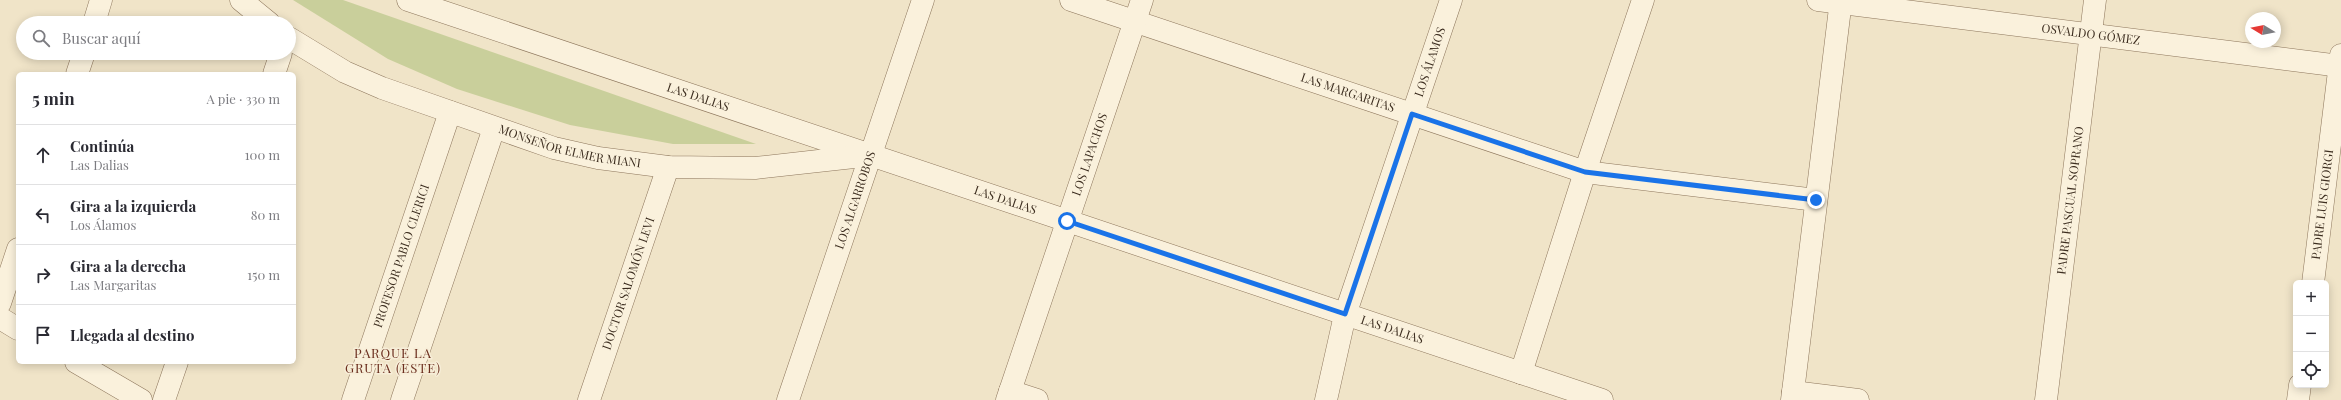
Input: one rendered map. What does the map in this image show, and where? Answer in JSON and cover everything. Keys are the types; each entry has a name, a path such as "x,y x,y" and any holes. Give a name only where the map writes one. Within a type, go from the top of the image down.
{"street":[{"path":"96,16 101,0"},
{"path":"241,0 260,16"},
{"name":"LAS DALIAS","path":"408,0 1602,400"},
{"name":"LOS ALGARROBOS","path":"788,400 923,0"},
{"name":"LAS MARGARITAS","path":"1071,0 1585,172 1816,200"},
{"name":"LOS LAPACHOS","path":"1009,395 1142,0"},
{"name":"LOS ÁLAMOS","path":"1326,400 1345,314 1451,0"},
{"path":"1521,373 1585,172 1643,0"},
{"name":"OSVALDO GÓMEZ","path":"1818,0 2090,35 2341,62"},
{"name":"PADRE PASCUAL SOPRANO","path":"2046,400 2095,0"},
{"path":"1841,2 1792,396 1858,400"},
{"name":"MONSEÑOR ELMER MIANI","path":"296,42 345,72 382,88 561,150 598,158 668,167 755,168 870,155"},
{"path":"78,72 82,60"},
{"path":"275,72 279,60"},
{"name":"PADRE LUIS GIORGI","path":"2313,280 2341,62"},
{"name":"PROFESOR PABLO CLERICI","path":"353,400 450,112"},
{"path":"402,400 494,128"},
{"name":"DOCTOR SALOMÓN LEVI","path":"589,400 668,167"},
{"path":"0,303 16,255"},
{"path":"0,318 16,328"},
{"path":"79,364 142,400"},
{"path":"164,400 176,364"},
{"path":"2298,400 2300,388"},
{"path":"1009,395 1037,400"}],"green space":[{"path":"293,0 343,0 756,144 673,144 570,125 457,89 388,59"}],"district":[{"name":"PARQUE LA GRUTA (ESTE)","path":"393,360"}],"route":[{"path":"1067,221 1345,314 1412,114 1585,172 1816,200"}]}
